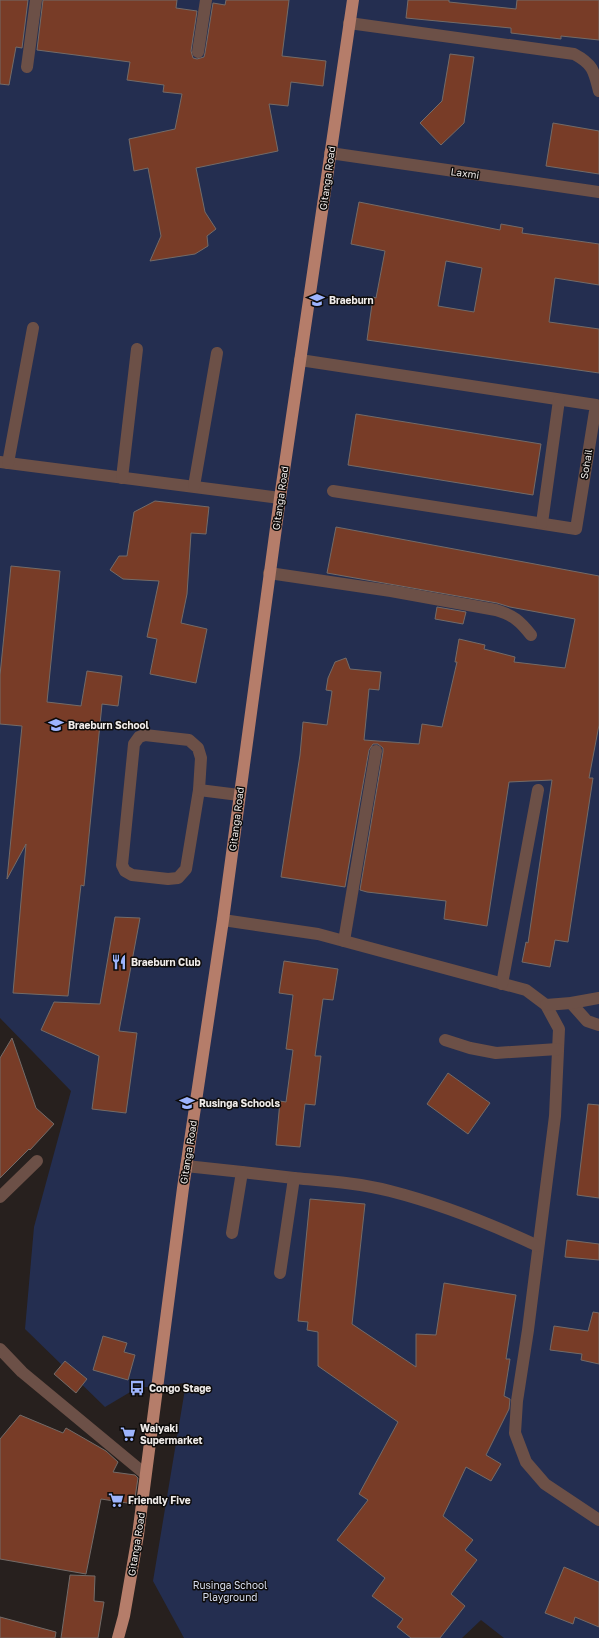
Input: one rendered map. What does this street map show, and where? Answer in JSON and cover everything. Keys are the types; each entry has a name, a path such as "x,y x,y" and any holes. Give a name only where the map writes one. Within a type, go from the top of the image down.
{"main road":[{"name":"Gitanga Road","path":"118,1638 124,1616 138,1535 186,1166 223,920 269,573 353,0"}],"street":[{"path":"27,67 36,0"},
{"path":"198,52 206,0"},
{"path":"349,23 574,54 586,61 594,70 599,91"},
{"name":"Laxmi","path":"330,153 599,192"},
{"path":"33,328 4,463 280,498"},
{"path":"122,478 137,349"},
{"path":"194,486 217,353"},
{"name":"Sohail","path":"300,360 596,405 576,529 333,492"},
{"path":"542,523 559,400"},
{"path":"269,573 391,591 496,610 511,615 520,621 531,635"},
{"path":"145,735 189,740 198,748 201,758 199,790 186,869 178,878 168,879 132,875 125,871 122,865 133,751 134,744 139,737 145,735"},
{"path":"344,941 376,751"},
{"path":"199,790 239,795"},
{"path":"502,984 538,790"},
{"path":"223,920 318,934 526,990 546,1005 559,1029 555,1116 517,1401 515,1433 526,1462 545,1484 599,1520"},
{"path":"546,1005 571,1003 599,998"},
{"path":"571,1003 587,1020 599,1025"},
{"path":"445,1040 470,1048 496,1053 558,1049"},
{"path":"0,1197 37,1161"},
{"path":"186,1166 355,1184 390,1191 485,1222 538,1246"},
{"path":"232,1232 242,1172"},
{"path":"280,1273 294,1178"},
{"path":"0,1349 22,1372 145,1474"}],"green space":[{"name":"Rusinga School Playground","path":"0,0 599,0 599,1638 504,1638 481,1620 462,1638 184,1638 153,1581 186,1383 137,1388 105,1407 25,1329 34,1227 71,1091 0,1018"}],"building":[{"path":"0,0 28,0 22,48 16,47 9,85 0,84"},
{"path":"43,0 177,0 176,8 197,11 191,51 193,58 197,59 204,57 213,3 225,5 226,0 289,0 282,56 326,61 323,86 291,82 288,106 269,104 278,151 196,168 205,212 216,229 207,236 208,246 195,254 150,261 161,236 148,168 134,171 129,139 175,129 182,94 163,92 164,85 127,80 130,62 37,50"},
{"path":"408,0 449,0 449,2 516,9 517,0 599,0 599,40 561,36 561,39 511,33 511,28 406,18"},
{"path":"450,54 474,57 464,123 441,145 420,123 442,101"},
{"path":"553,123 599,131 599,174 546,166"},
{"path":"359,202 500,230 501,224 523,228 522,233 599,244 599,285 555,278 549,322 599,329 599,373 367,340 373,297 376,298 385,251 351,244","holes":["446,261 482,268 474,312 438,306"]},
{"path":"356,414 541,444 533,495 348,465"},
{"path":"155,501 209,507 206,534 191,533 187,594 181,623 207,629 196,683 150,674 157,639 147,637 159,581 123,579 110,570 119,556 127,556 134,512"},
{"path":"336,527 599,576 599,725 589,778 593,778 568,942 555,940 550,967 522,962 526,942 528,943 552,780 509,782 487,926 444,919 446,901 360,890 383,752 383,748 378,744 373,744 369,750 345,887 281,877 300,755 303,722 327,725 332,691 326,690 328,678 335,662 346,658 350,669 381,672 379,690 369,689 364,740 419,744 422,724 442,727 457,662 455,662 459,639 485,645 484,649 515,657 514,662 565,668 575,619 510,607 497,603 327,573"},
{"name":"Braeburn School","path":"11,566 60,571 47,702 81,706 87,671 122,676 118,706 102,704 84,886 81,885 68,996 13,993 26,844 7,879 22,726 0,724 0,675"},
{"path":"437,607 466,612 463,624 435,619"},
{"path":"115,917 140,918 119,1031 137,1033 126,1113 92,1109 99,1056 41,1030 54,1002 100,1004"},
{"path":"284,961 338,969 333,1000 323,999 315,1056 321,1056 315,1105 305,1104 300,1147 276,1145 280,1101 286,1102 293,1050 286,1049 293,995 279,993"},
{"path":"12,1038 36,1108 54,1124 30,1150 29,1149 0,1178 0,1058"},
{"path":"448,1073 490,1103 468,1134 427,1104"},
{"path":"588,1104 599,1105 599,1198 577,1195"},
{"path":"310,1199 365,1204 352,1324 416,1367 416,1334 436,1335 444,1283 516,1295 506,1359 510,1359 504,1396 510,1399 509,1409 486,1455 501,1464 491,1481 466,1467 443,1516 473,1540 465,1550 477,1560 451,1594 465,1606 440,1638 411,1638 397,1627 403,1619 372,1596 385,1578 337,1540 368,1500 359,1494 398,1422 318,1366 318,1332 307,1330 308,1322 298,1321"},
{"path":"567,1240 599,1244 599,1260 565,1257"},
{"path":"593,1312 599,1313 599,1364 581,1360 582,1354 550,1350 554,1326 588,1331"},
{"path":"103,1336 127,1343 124,1352 135,1355 128,1380 93,1370"},
{"path":"65,1361 87,1379 76,1393 54,1374"},
{"path":"20,1415 63,1433 66,1428 106,1451 118,1462 113,1472 135,1475 138,1478 134,1504 101,1499 86,1574 0,1559 0,1439"},
{"path":"564,1567 599,1582 599,1627 575,1617 573,1624 545,1613"},
{"path":"70,1575 95,1576 94,1601 104,1602 98,1638 61,1638"},
{"path":"0,1617 56,1632 55,1638 0,1638"}],"place":[{"name":"Braeburn","path":"317,300"},
{"name":"Braeburn School","path":"56,725"},
{"name":"Braeburn Club","path":"119,962"},
{"name":"Rusinga Schools","path":"187,1103"},
{"name":"Congo Stage","path":"137,1388"},
{"name":"Waiyaki Supermarket","path":"128,1434"},
{"name":"Friendly Five","path":"116,1500"}]}
